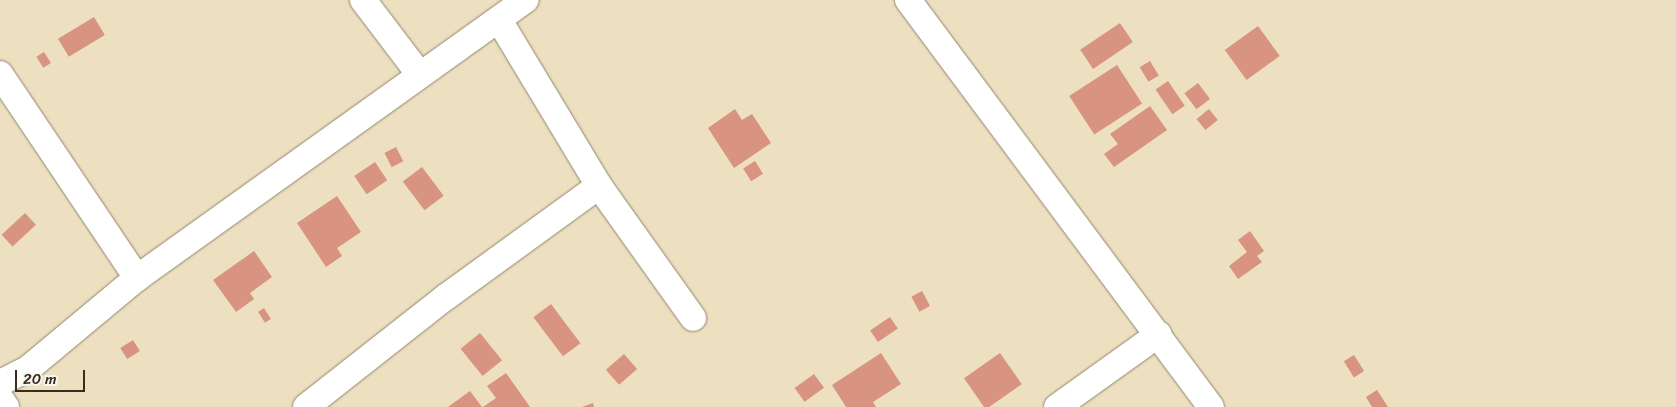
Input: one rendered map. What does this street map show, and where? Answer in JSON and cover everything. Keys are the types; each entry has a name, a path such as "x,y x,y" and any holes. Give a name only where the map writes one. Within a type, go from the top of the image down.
{"street":[{"path":"363,0 420,75"},
{"path":"0,383 29,368 137,278 526,0"},
{"path":"908,0 1159,334 1210,407"},
{"path":"499,20 599,186 693,318"},
{"path":"0,74 137,278"},
{"path":"306,407 446,298 599,186"},
{"path":"1057,407 1159,334"},
{"path":"0,398 6,407"}],"building":[{"path":"94,17 105,35 69,57 58,39"},
{"path":"1120,23 1133,42 1093,69 1080,50"},
{"path":"1258,26 1280,56 1247,80 1225,50"},
{"path":"44,52 51,63 43,68 36,57"},
{"path":"1150,61 1159,76 1148,82 1140,67"},
{"path":"1117,65 1142,104 1094,135 1069,96"},
{"path":"1168,81 1185,106 1172,114 1156,89"},
{"path":"1198,83 1210,99 1196,109 1184,93"},
{"path":"1150,106 1167,130 1114,167 1104,154 1118,144 1110,134"},
{"path":"735,109 742,120 752,114 771,143 734,168 708,128"},
{"path":"1209,109 1218,120 1205,130 1197,119"},
{"path":"396,147 403,161 392,167 384,153"},
{"path":"755,161 763,174 751,181 743,168"},
{"path":"375,162 387,180 367,194 354,176"},
{"path":"422,167 444,196 424,210 403,181"},
{"path":"337,196 361,232 337,248 342,256 326,267 297,223"},
{"path":"25,213 36,225 13,247 2,235"},
{"path":"1250,231 1264,251 1257,256 1262,262 1238,279 1229,266 1247,252 1238,240"},
{"path":"254,251 272,277 250,293 254,299 236,312 213,280"},
{"path":"922,291 930,306 919,312 911,297"},
{"path":"551,304 580,343 563,356 533,317"},
{"path":"264,308 271,319 265,323 258,312"},
{"path":"890,317 898,329 878,342 870,330"},
{"path":"480,333 502,360 483,376 461,349"},
{"path":"133,340 140,351 127,359 120,348"},
{"path":"881,353 901,384 873,402 876,407 846,407 832,385"},
{"path":"1000,353 1022,384 989,407 984,407 964,378"},
{"path":"624,354 637,369 619,385 606,370"},
{"path":"1354,355 1364,371 1354,377 1344,361"},
{"path":"506,373 530,407 483,407 496,398 487,386"},
{"path":"814,374 824,388 805,402 795,388"},
{"path":"1377,390 1388,407 1372,407 1366,397"},
{"path":"470,391 482,407 448,407"},
{"path":"593,403 594,407 582,407"}]}
